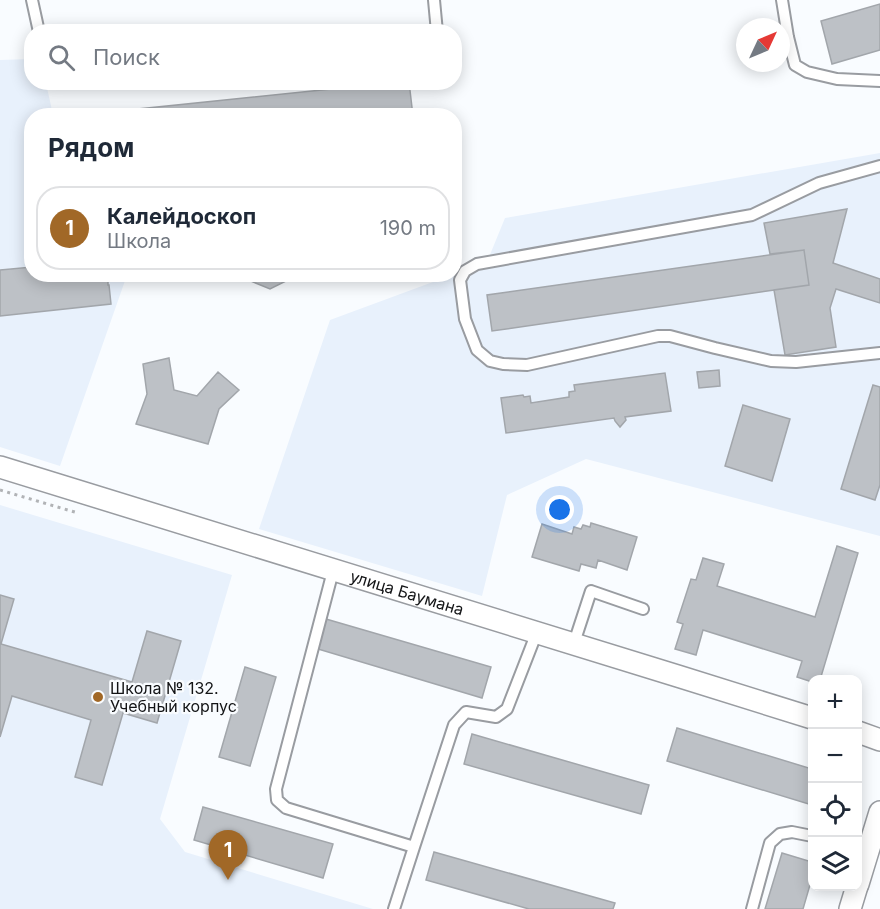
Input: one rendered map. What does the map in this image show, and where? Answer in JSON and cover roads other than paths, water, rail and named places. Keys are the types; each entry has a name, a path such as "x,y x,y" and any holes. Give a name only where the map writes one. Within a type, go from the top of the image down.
{"street":[{"name":"улица Баумана","path":"0,467 808,716"},
{"path":"862,733 880,740"},
{"path":"863,849 880,812"},
{"path":"850,909 855,891"}],"lane":[{"path":"32,0 37,24"},
{"path":"434,0 436,24"},
{"path":"782,0 795,64 807,72 837,79 880,81"},
{"path":"462,276 465,271 477,264 752,215 819,183 880,166"},
{"path":"460,282 465,319 477,350 490,361 503,364 527,365 658,336 670,336 771,361 796,362 880,352"},
{"path":"333,571 276,789 277,800 286,808 414,847"},
{"path":"574,643 591,591 643,609"},
{"path":"394,909 454,725 466,712 496,717 507,709 537,632"},
{"path":"752,909 770,843 780,834 792,832 808,835"}],"place":[{"name":"Школа № 132. Учебный корпус","path":"98,697"},
{"name":"Калейдоскоп","path":"228,880"}]}
